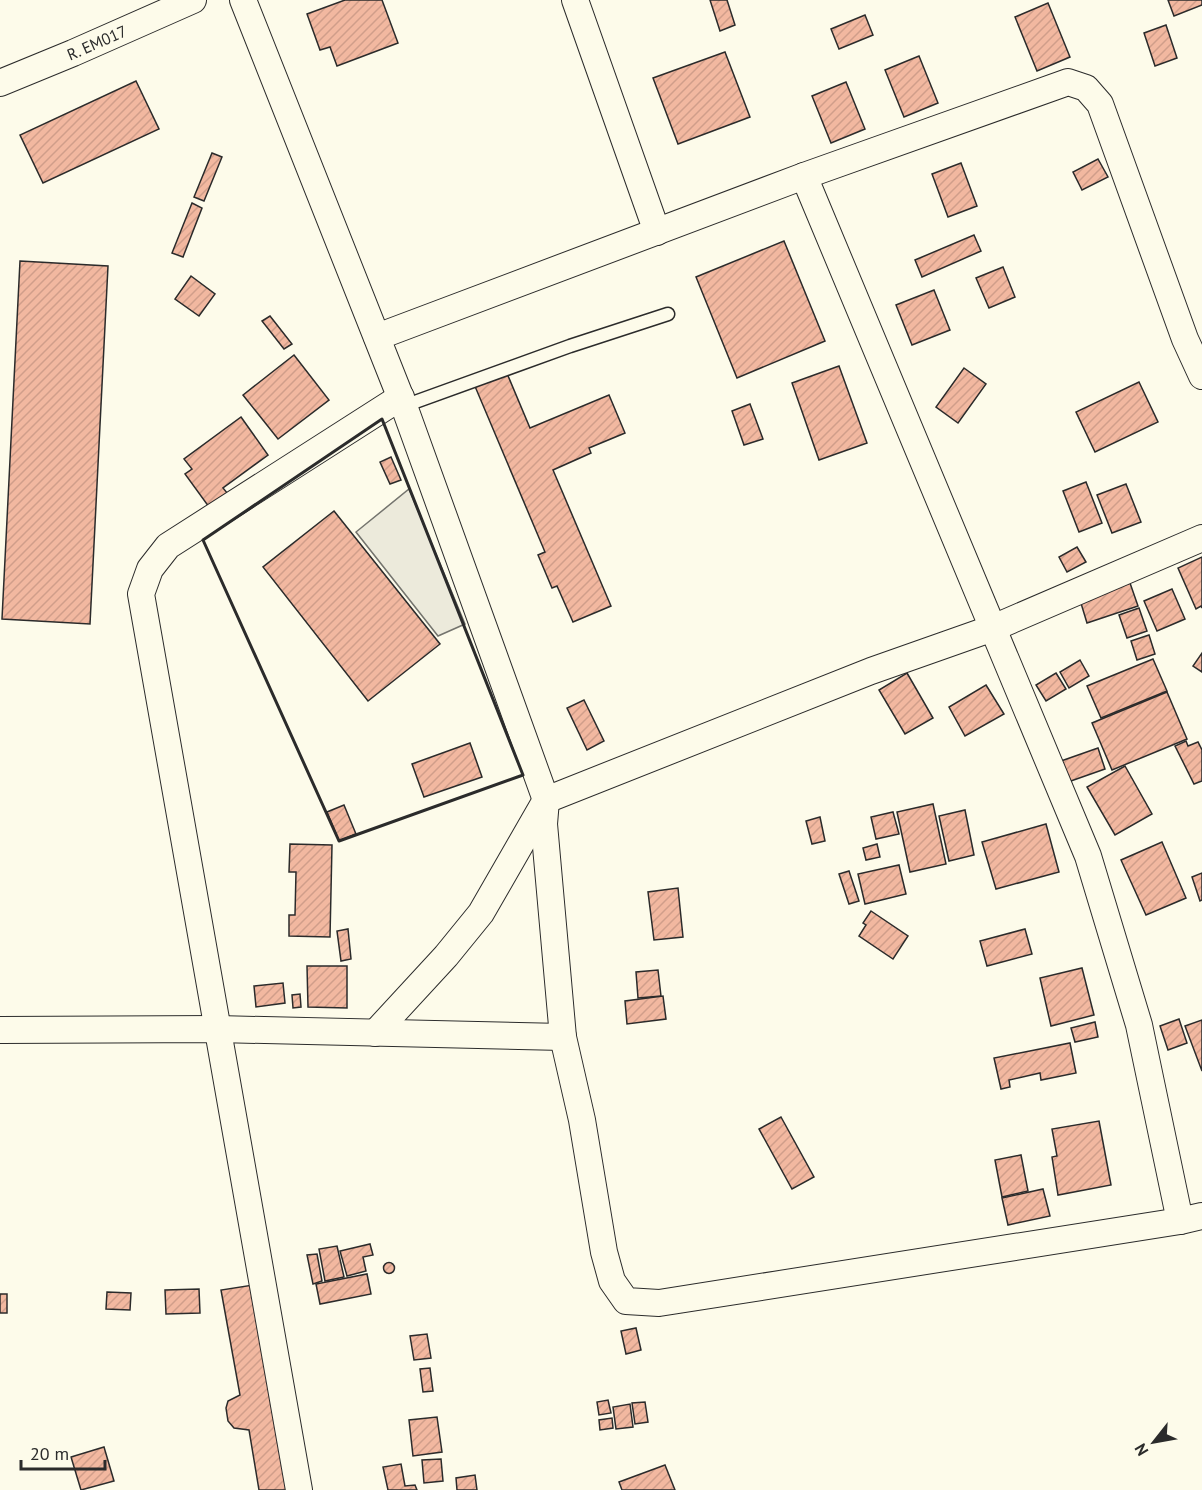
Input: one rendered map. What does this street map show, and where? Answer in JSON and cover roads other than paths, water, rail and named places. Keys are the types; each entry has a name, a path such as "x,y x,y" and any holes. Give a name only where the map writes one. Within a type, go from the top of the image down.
{"street":[{"name":"R. EM017","path":"0,83 193,0"},
{"path":"243,0 402,402 546,800 544,824 563,1037 582,1120 604,1252 612,1281 626,1301 659,1303 1191,1218 1139,1025 1088,856 804,176"},
{"path":"575,0 657,232"},
{"path":"377,337 804,176 1068,82 1086,88 1100,104 1185,339 1202,376"},
{"path":"299,1490 141,594 150,569 168,546 402,402"},
{"path":"375,1033 446,956 481,913 546,800 871,671 993,628 1202,538"},
{"path":"0,1030 218,1029 563,1037"}],"lane":[{"path":"402,402 668,314"}]}
